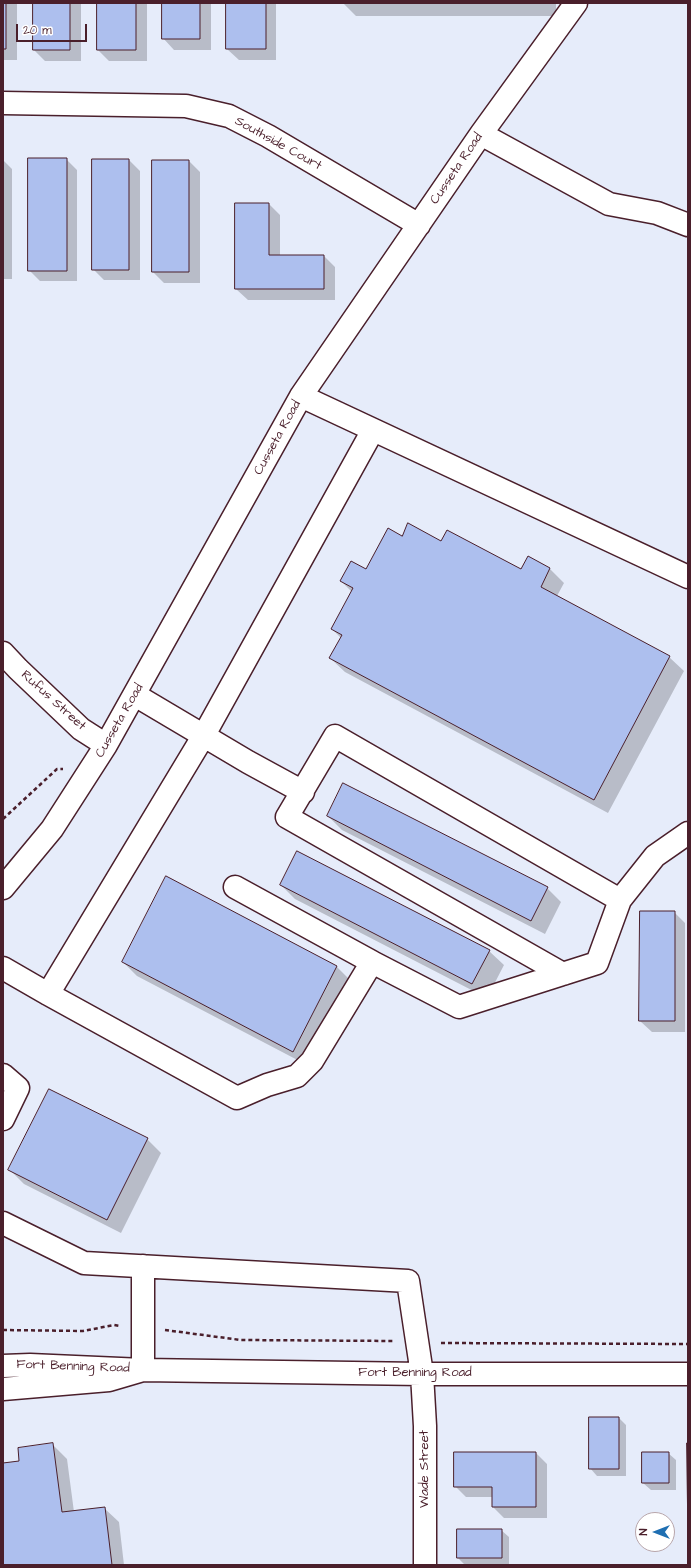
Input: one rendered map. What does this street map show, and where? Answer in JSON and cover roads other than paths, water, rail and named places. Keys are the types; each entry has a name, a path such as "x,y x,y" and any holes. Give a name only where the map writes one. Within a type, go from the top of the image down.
{"street":[{"name":"Cusseta Road","path":"5,882 52,829 106,745 301,396 481,134 576,3"},
{"name":"Southside Court","path":"3,103 186,106 229,116 268,136 419,225"},
{"path":"481,134 609,204 657,213 688,225"},
{"path":"301,396 688,577"},
{"path":"48,994 204,735 374,430"},
{"name":"Rufus Street","path":"3,653 81,729 106,745"},
{"path":"135,695 248,762 303,792"},
{"path":"563,974 287,818 335,736 620,900"},
{"path":"235,887 372,962 459,1007 597,963 620,900 656,856 688,833"},
{"path":"3,968 237,1098 267,1085 297,1076 312,1061 372,962"},
{"path":"3,1075 18,1088 3,1119"},
{"path":"3,1223 84,1263 143,1266 143,1370"},
{"name":"Wade Street","path":"143,1266 408,1282 422,1374 425,1426 425,1565"},
{"path":"3,1357 30,1365"},
{"name":"Fort Benning Road","path":"3,1366 30,1365 143,1370 422,1374 688,1374"},
{"name":"Fort Benning Road","path":"3,1389 109,1380 143,1370"}]}
